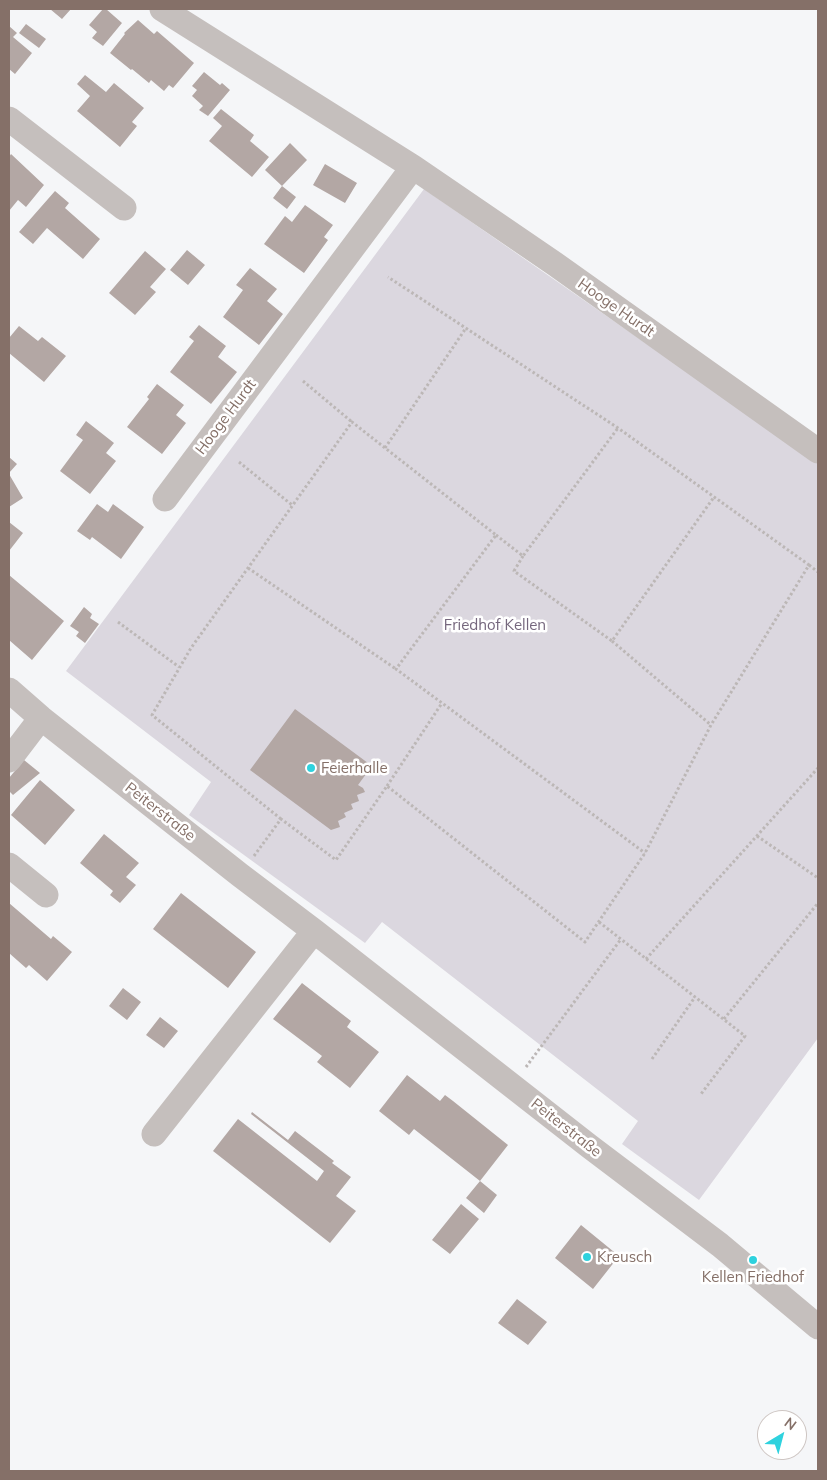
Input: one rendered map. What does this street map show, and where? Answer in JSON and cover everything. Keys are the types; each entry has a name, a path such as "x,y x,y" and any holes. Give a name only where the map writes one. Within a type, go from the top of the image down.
{"street":[{"name":"Hooge Hurdt","path":"162,9 413,167 554,264 818,451"},
{"path":"9,119 124,208"},
{"name":"Hooge Hurdt","path":"165,498 413,167"},
{"name":"Peiterstraße","path":"9,690 41,718 240,875 314,930 589,1146 720,1245 818,1327"},
{"path":"9,760 41,718"},
{"path":"9,865 46,895"},
{"path":"154,1134 314,930"}],"path":[{"path":"388,277 618,428 818,572"},
{"path":"385,448 466,328"},
{"path":"303,381 352,422 523,556"},
{"path":"352,422 191,648 152,716 281,819 336,860 442,703"},
{"path":"618,428 523,556 514,571 612,641 711,725"},
{"path":"239,462 292,505"},
{"path":"612,641 714,497"},
{"path":"396,668 496,535"},
{"path":"387,786 586,942 645,852 711,725 809,565"},
{"path":"248,568 396,668 645,852"},
{"path":"118,622 180,667"},
{"path":"646,958 818,768"},
{"path":"240,875 281,819"},
{"path":"757,836 818,878"},
{"path":"724,1019 818,903"},
{"path":"599,922 745,1036 701,1094"},
{"path":"513,1086 621,939"},
{"path":"652,1059 695,997"}],"green space":[{"name":"Friedhof Kellen","path":"424,189 818,463 818,1038 699,1200 622,1144 638,1121 382,922 365,943 189,815 211,782 66,671"}],"building":[{"path":"50,9 71,9 62,19"},
{"path":"103,9 106,9 122,23 103,46 92,38 97,32 89,25"},
{"path":"138,20 154,34 157,31 194,63 173,88 169,85 164,91 151,80 149,83 110,53 124,33"},
{"path":"26,24 46,39 39,48 19,33"},
{"path":"9,26 17,33 13,37 32,53 15,74 9,69"},
{"path":"204,72 220,85 222,83 230,90 208,116 199,110 203,106 192,96 197,90 192,86"},
{"path":"85,75 106,92 114,83 144,108 132,122 137,126 120,147 77,111 90,96 77,84"},
{"path":"221,109 254,135 250,141 269,157 252,177 209,141 222,126 213,118"},
{"path":"290,143 307,160 282,186 265,170"},
{"path":"11,154 44,185 26,207 18,200 9,211 9,157"},
{"path":"325,164 357,183 345,203 313,185"},
{"path":"282,186 296,197 287,209 273,198"},
{"path":"55,191 69,203 65,208 100,239 83,259 47,228 33,244 19,232"},
{"path":"305,205 333,225 324,237 328,240 304,273 264,244 285,216 292,222"},
{"path":"187,250 205,265 188,285 170,270"},
{"path":"145,251 166,269 150,287 156,292 135,315 109,293"},
{"path":"250,268 277,289 267,301 283,314 259,345 223,317 243,290 236,285"},
{"path":"199,325 226,346 218,357 237,372 211,404 170,372 194,341 189,337"},
{"path":"19,326 38,341 42,337 66,356 44,382 9,353 9,338"},
{"path":"157,384 184,405 176,415 186,423 162,454 127,427 149,399 147,397"},
{"path":"86,421 114,443 106,453 116,461 90,494 60,471 83,440 76,435"},
{"path":"9,457 17,464 9,473"},
{"path":"9,474 23,498 9,507"},
{"path":"97,504 108,512 113,504 144,527 121,559 92,537 90,540 77,531"},
{"path":"9,522 23,533 9,551"},
{"path":"9,575 64,621 32,660 9,640"},
{"path":"84,607 92,614 90,618 99,624 85,643 76,636 79,632 70,626"},
{"name":"Feierhalle","path":"295,709 372,766 358,785 365,792 357,795 359,801 351,804 353,809 344,813 346,817 338,821 340,827 331,830 250,770"},
{"path":"24,760 40,773 13,795 9,791 9,778"},
{"path":"40,780 75,810 45,845 11,815"},
{"path":"104,834 139,863 126,877 136,885 120,903 110,895 113,891 80,863"},
{"path":"181,893 256,952 228,988 153,929"},
{"path":"9,903 51,939 53,936 72,952 47,981 29,965 26,968 9,953"},
{"path":"302,983 351,1021 347,1027 379,1052 350,1088 317,1062 322,1056 273,1019"},
{"path":"123,988 141,1002 127,1020 109,1006"},
{"path":"160,1017 178,1031 164,1048 146,1035"},
{"path":"407,1075 440,1101 445,1095 508,1145 480,1181 414,1129 409,1135 379,1111"},
{"path":"252,1112 288,1140 295,1131 334,1161 332,1163 351,1177 336,1196 356,1211 330,1243 213,1151 238,1119 317,1181 324,1171 251,1114"},
{"path":"480,1181 497,1195 484,1213 466,1198"},
{"path":"461,1204 479,1219 450,1254 432,1240"},
{"name":"Kreusch","path":"581,1225 619,1256 593,1289 555,1258"},
{"path":"517,1299 547,1322 528,1345 498,1323"}],"place":[{"name":"Feierhalle","path":"311,768"},
{"name":"Kreusch","path":"587,1257"},
{"name":"Kellen Friedhof","path":"753,1260"}]}
